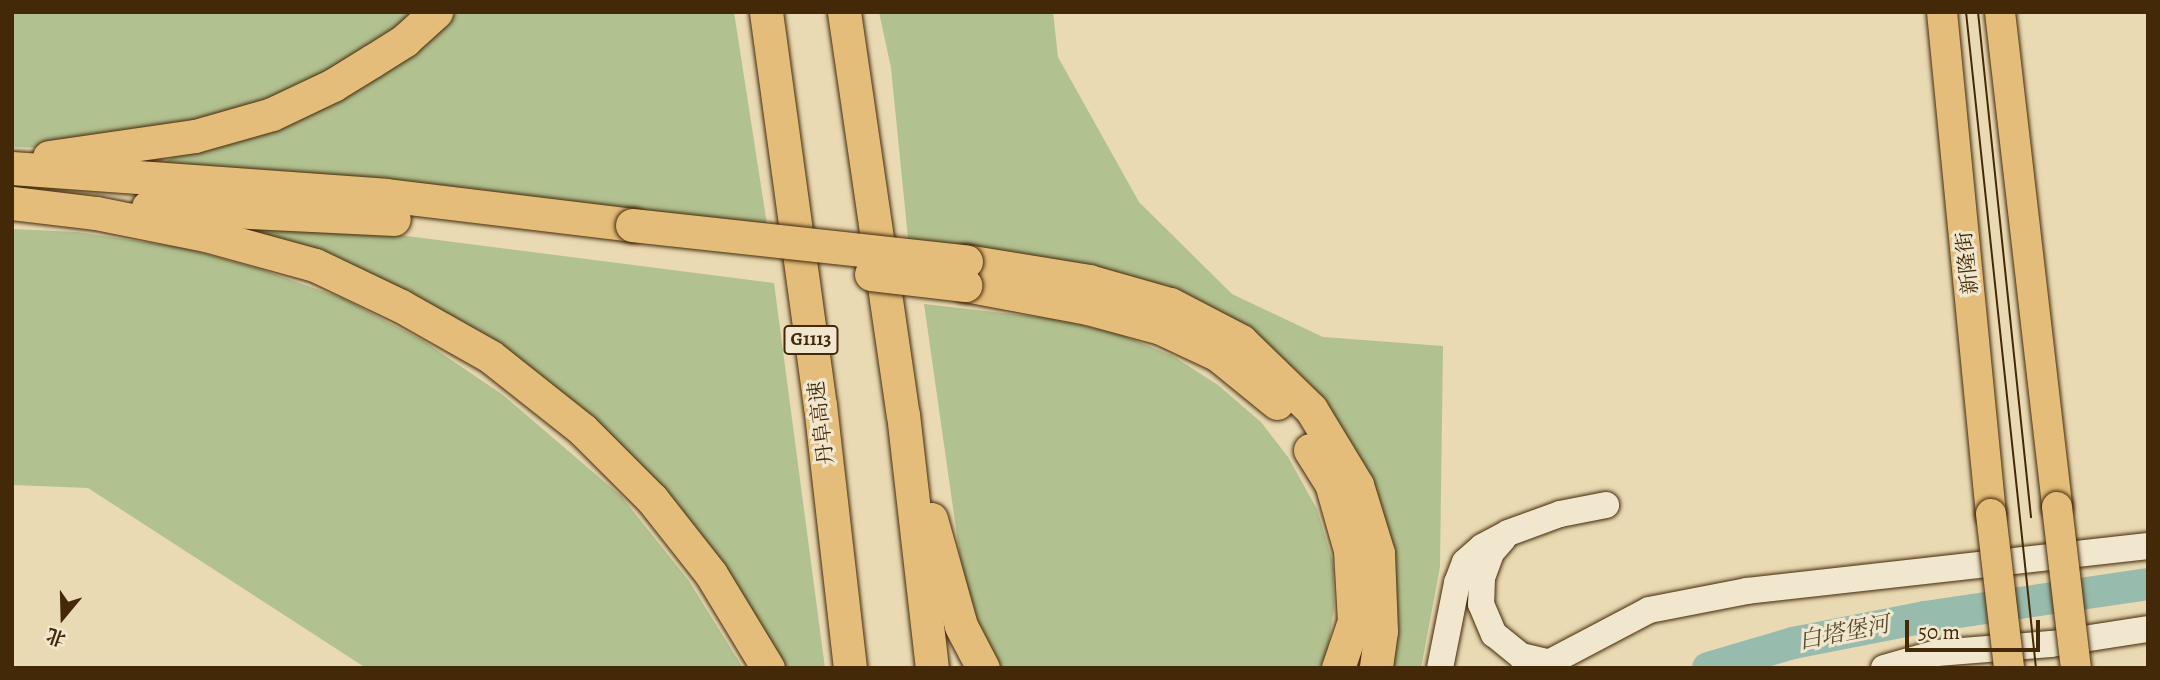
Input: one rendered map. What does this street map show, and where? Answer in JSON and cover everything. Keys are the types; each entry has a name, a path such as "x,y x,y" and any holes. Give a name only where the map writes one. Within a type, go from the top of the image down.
{"highway":[{"path":"12,165 195,136 272,114 333,85 372,61 405,40 436,12"},
{"name":"丹阜高速","path":"766,12 820,405 850,668"},
{"path":"844,12 903,414 932,668"},
{"path":"12,165 385,195 632,235"},
{"path":"12,202 389,218 632,235 965,273 1089,281 1170,304 1241,341 1311,409 1357,485 1378,553 1381,631 1376,668"},
{"path":"12,202 96,213 206,235 315,265 401,306 491,357 583,430 652,499 711,574 768,668"},
{"path":"965,273 1161,328 1219,355 1286,411 1331,483 1350,550 1354,621 1338,668"},
{"path":"903,414 961,626 983,668"}],"main road":[{"name":"新隆街","path":"1942,12 1991,514 2009,668"},
{"path":"2000,12 2076,668"},
{"path":"1440,668 1457,583 1465,562 1482,547 1508,533 1560,514 1606,505"},
{"path":"1508,533 1491,553 1482,578 1481,604 1494,634 1521,656 1543,665 1650,610 1747,591 2148,546"},
{"path":"1884,668 1937,653 2051,644 2148,629"}],"green space":[{"path":"12,12 419,12 359,55 255,108 47,148 12,147"},
{"path":"458,12 734,12 768,231 160,167 175,155 402,56"},
{"path":"879,12 1053,12 1058,57 1139,202 1232,294 1323,337 1443,346 1440,567 1421,668 1385,668 1292,384 909,248 891,68"},
{"path":"222,225 391,234 774,283 825,668 778,668 549,394"},
{"path":"12,229 77,232 184,248 260,269 342,298 422,340 503,395 621,496 689,581 743,668 366,668 88,488 12,485"},
{"path":"924,304 1056,319 1119,334 1173,356 1218,385 1261,422 1288,457 1317,509 1333,563 1334,609 1328,648 1320,668 994,668 965,592"}],"waterway":[{"name":"白塔堡河","path":"1708,668 1793,643 1925,617 2148,584"}],"tram line":[{"path":"1966,12 2036,668"},
{"path":"1978,12 2031,517"}]}
